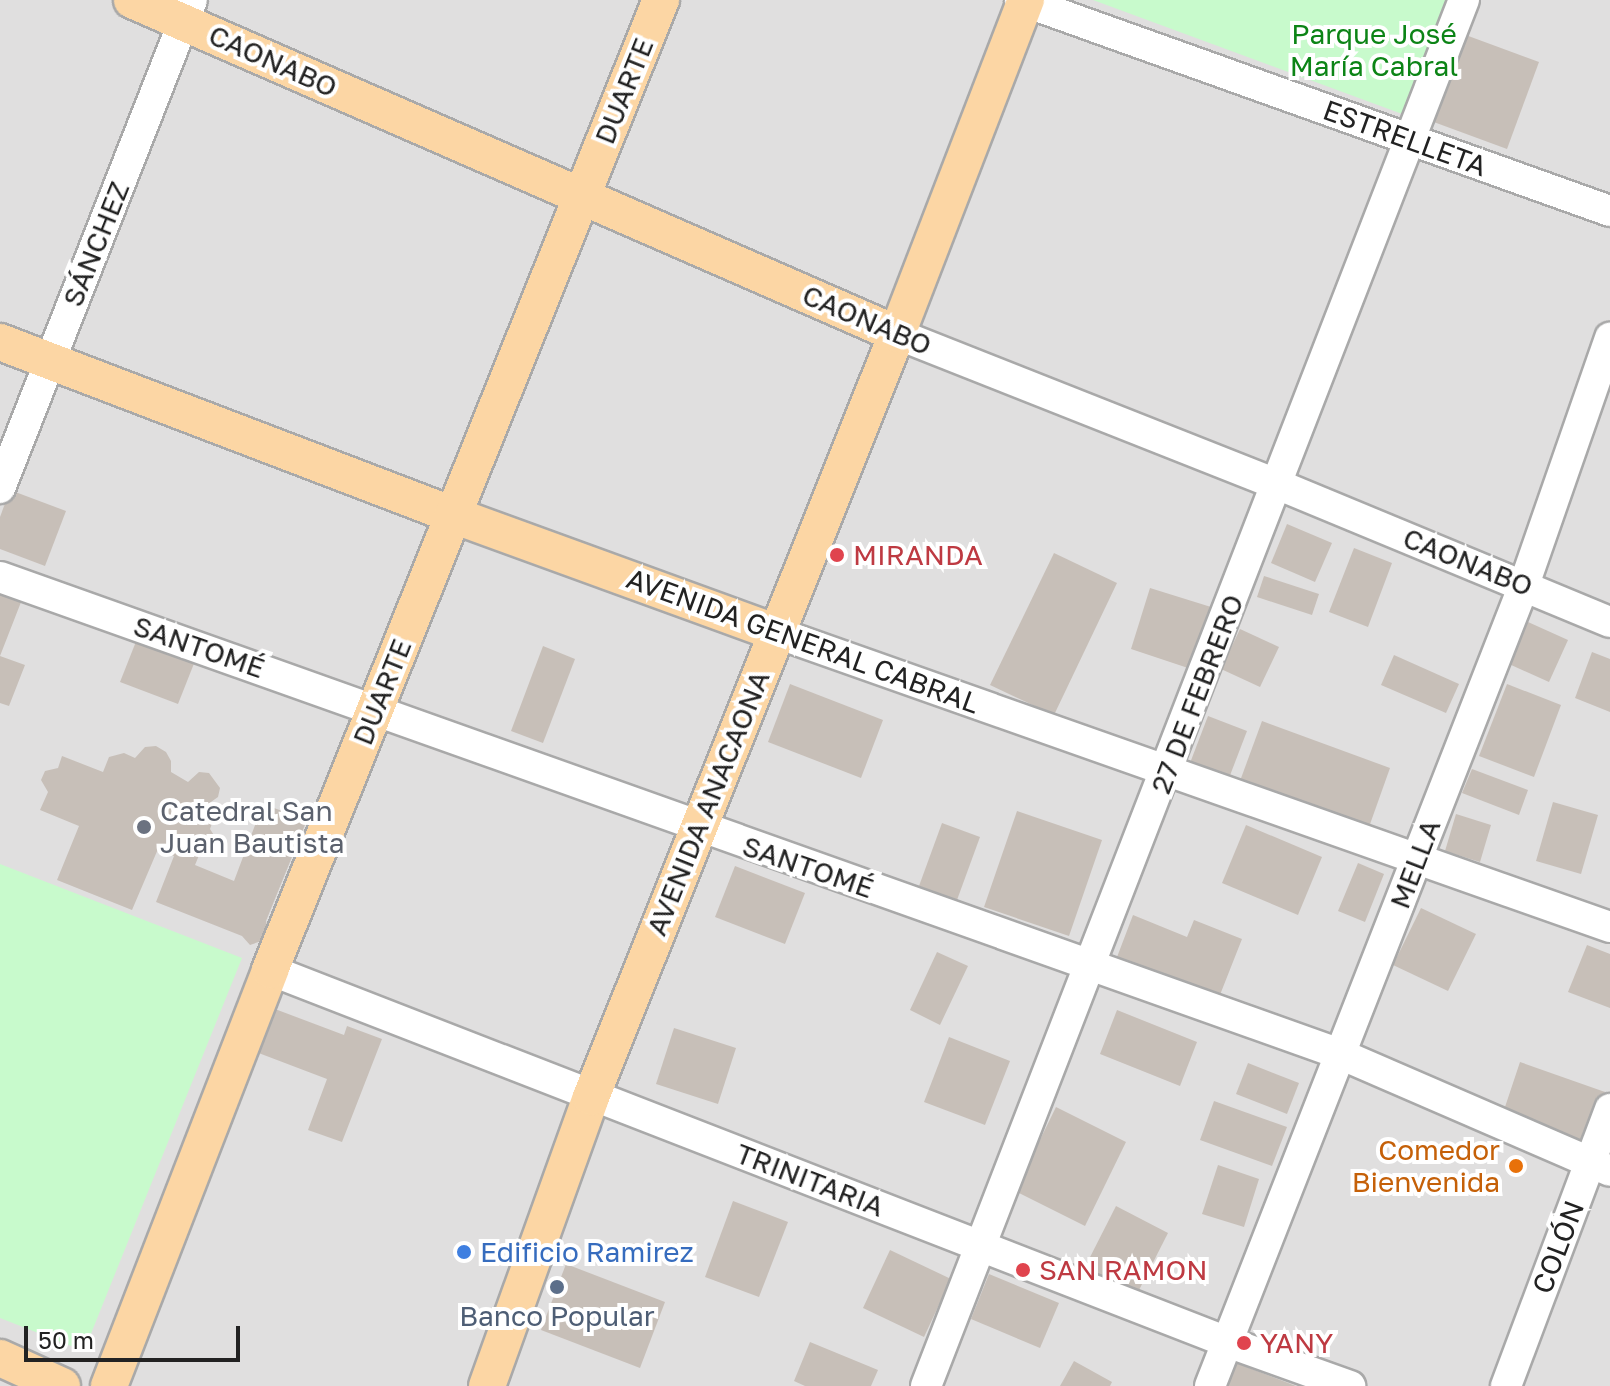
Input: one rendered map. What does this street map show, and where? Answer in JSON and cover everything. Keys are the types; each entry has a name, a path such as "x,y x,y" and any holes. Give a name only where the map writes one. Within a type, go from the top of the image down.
{"main road":[{"name":"CAONABO","path":"132,0 188,11 581,196 897,334"},
{"name":"DUARTE","path":"109,1386 270,970 661,0"},
{"name":"AVENIDA ANACAONA","path":"487,1386 591,1097 897,334 1024,1"},
{"name":"AVENIDA GENERAL CABRAL","path":"0,342 453,515 777,633"},
{"path":"0,1358 62,1386"}],"street":[{"name":"27 DE FEBRERO","path":"926,1386 1279,485 1464,0"},
{"name":"ESTRELLETA","path":"1024,1 1610,211"},
{"name":"SÁNCHEZ","path":"0,488 188,11"},
{"name":"CAONABO","path":"897,334 1279,485 1610,622"},
{"name":"MELLA","path":"1210,1386 1524,585 1610,338"},
{"name":"SANTOMÉ","path":"0,577 1340,1054 1600,1168"},
{"name":"AVENIDA GENERAL CABRAL","path":"777,633 1610,927"},
{"name":"TRINITARIA","path":"270,970 1227,1342 1350,1386"},
{"name":"COLÓN","path":"1506,1386 1600,1168 1610,1109"}],"shaded area":[{"path":"0,0 1610,0 1610,1386 0,1386"}],"green space":[{"name":"Parque José María Cabral","path":"1093,0 1448,0 1405,115"},
{"path":"0,864 242,958 84,1351 0,1318"}],"building":[{"path":"1463,34 1539,62 1507,149 1431,121"},
{"path":"10,490 66,511 45,566 0,549 0,517"},
{"path":"1287,524 1332,543 1315,582 1271,563"},
{"path":"1354,548 1392,563 1368,627 1329,612"},
{"path":"1054,553 1117,583 1054,715 990,685"},
{"path":"1264,576 1319,594 1312,615 1257,597"},
{"path":"0,588 23,597 0,656"},
{"path":"1150,588 1211,607 1191,669 1131,649"},
{"path":"1528,622 1568,640 1549,682 1509,664"},
{"path":"1240,629 1279,647 1260,687 1221,669"},
{"path":"137,639 195,661 178,704 120,682"},
{"path":"543,646 575,659 543,743 511,731"},
{"path":"1592,652 1610,659 1610,712 1575,698"},
{"path":"1394,655 1459,684 1446,713 1381,685"},
{"path":"0,656 25,665 9,706 0,703"},
{"path":"790,684 883,720 861,778 768,742"},
{"path":"1507,684 1561,705 1534,777 1479,756"},
{"path":"1208,716 1247,731 1229,778 1190,763"},
{"path":"1262,721 1390,768 1369,827 1240,781"},
{"name":"Catedral San Juan Bautista","path":"156,746 166,752 171,761 171,772 188,782 199,772 209,773 220,788 218,797 201,809 215,815 210,829 217,840 212,850 200,853 195,865 234,881 263,804 307,820 266,921 270,938 250,945 242,936 156,902 174,856 158,849 132,910 57,880 79,826 40,810 48,792 41,780 45,771 58,768 62,756 103,772 109,757 124,753 135,758 145,747"},
{"path":"1472,769 1528,790 1519,815 1462,793"},
{"path":"1553,802 1598,815 1581,874 1536,861"},
{"path":"1017,811 1102,840 1069,936 984,907"},
{"path":"1456,814 1491,825 1480,862 1445,851"},
{"path":"942,823 980,837 957,900 919,886"},
{"path":"1246,825 1322,857 1298,915 1222,883"},
{"path":"1358,863 1384,874 1365,922 1338,911"},
{"path":"735,866 805,893 785,944 715,917"},
{"path":"1421,908 1476,934 1448,991 1393,965"},
{"path":"1133,915 1187,937 1194,920 1242,939 1216,1005 1114,965"},
{"path":"1587,945 1610,954 1610,1008 1568,992"},
{"path":"937,952 968,966 940,1025 910,1010"},
{"path":"267,1006 344,1035 347,1026 382,1039 342,1142 308,1130 327,1079 251,1050"},
{"path":"1117,1010 1197,1042 1180,1086 1100,1054"},
{"path":"674,1028 736,1048 718,1104 656,1084"},
{"path":"949,1037 1010,1061 985,1125 924,1102"},
{"path":"1520,1062 1605,1092 1587,1142 1503,1113"},
{"path":"1248,1063 1299,1083 1287,1114 1236,1094"},
{"path":"1214,1101 1287,1127 1272,1166 1200,1140"},
{"path":"1056,1107 1126,1142 1085,1226 1015,1191"},
{"path":"1218,1165 1259,1179 1244,1227 1202,1214"},
{"path":"733,1201 788,1222 759,1297 705,1277"},
{"path":"1116,1206 1168,1233 1137,1294 1085,1267"},
{"path":"890,1250 951,1279 924,1337 863,1308"},
{"path":"566,1264 665,1302 640,1368 541,1330"},
{"path":"989,1274 1059,1303 1040,1348 971,1319"},
{"path":"810,1342 878,1370 871,1386 805,1386 794,1381"},
{"path":"1074,1361 1112,1382 1110,1386 1060,1386"},
{"path":"1236,1363 1296,1386 1227,1386"}],"place":[{"name":"MIRANDA","path":"837,555"},
{"name":"Catedral San Juan Bautista","path":"144,827"},
{"name":"Comedor Bienvenida","path":"1516,1166"},
{"name":"Edificio Ramirez","path":"464,1252"},
{"name":"SAN RAMON","path":"1023,1270"},
{"name":"Banco Popular","path":"557,1287"},
{"name":"YANY","path":"1244,1343"}]}
